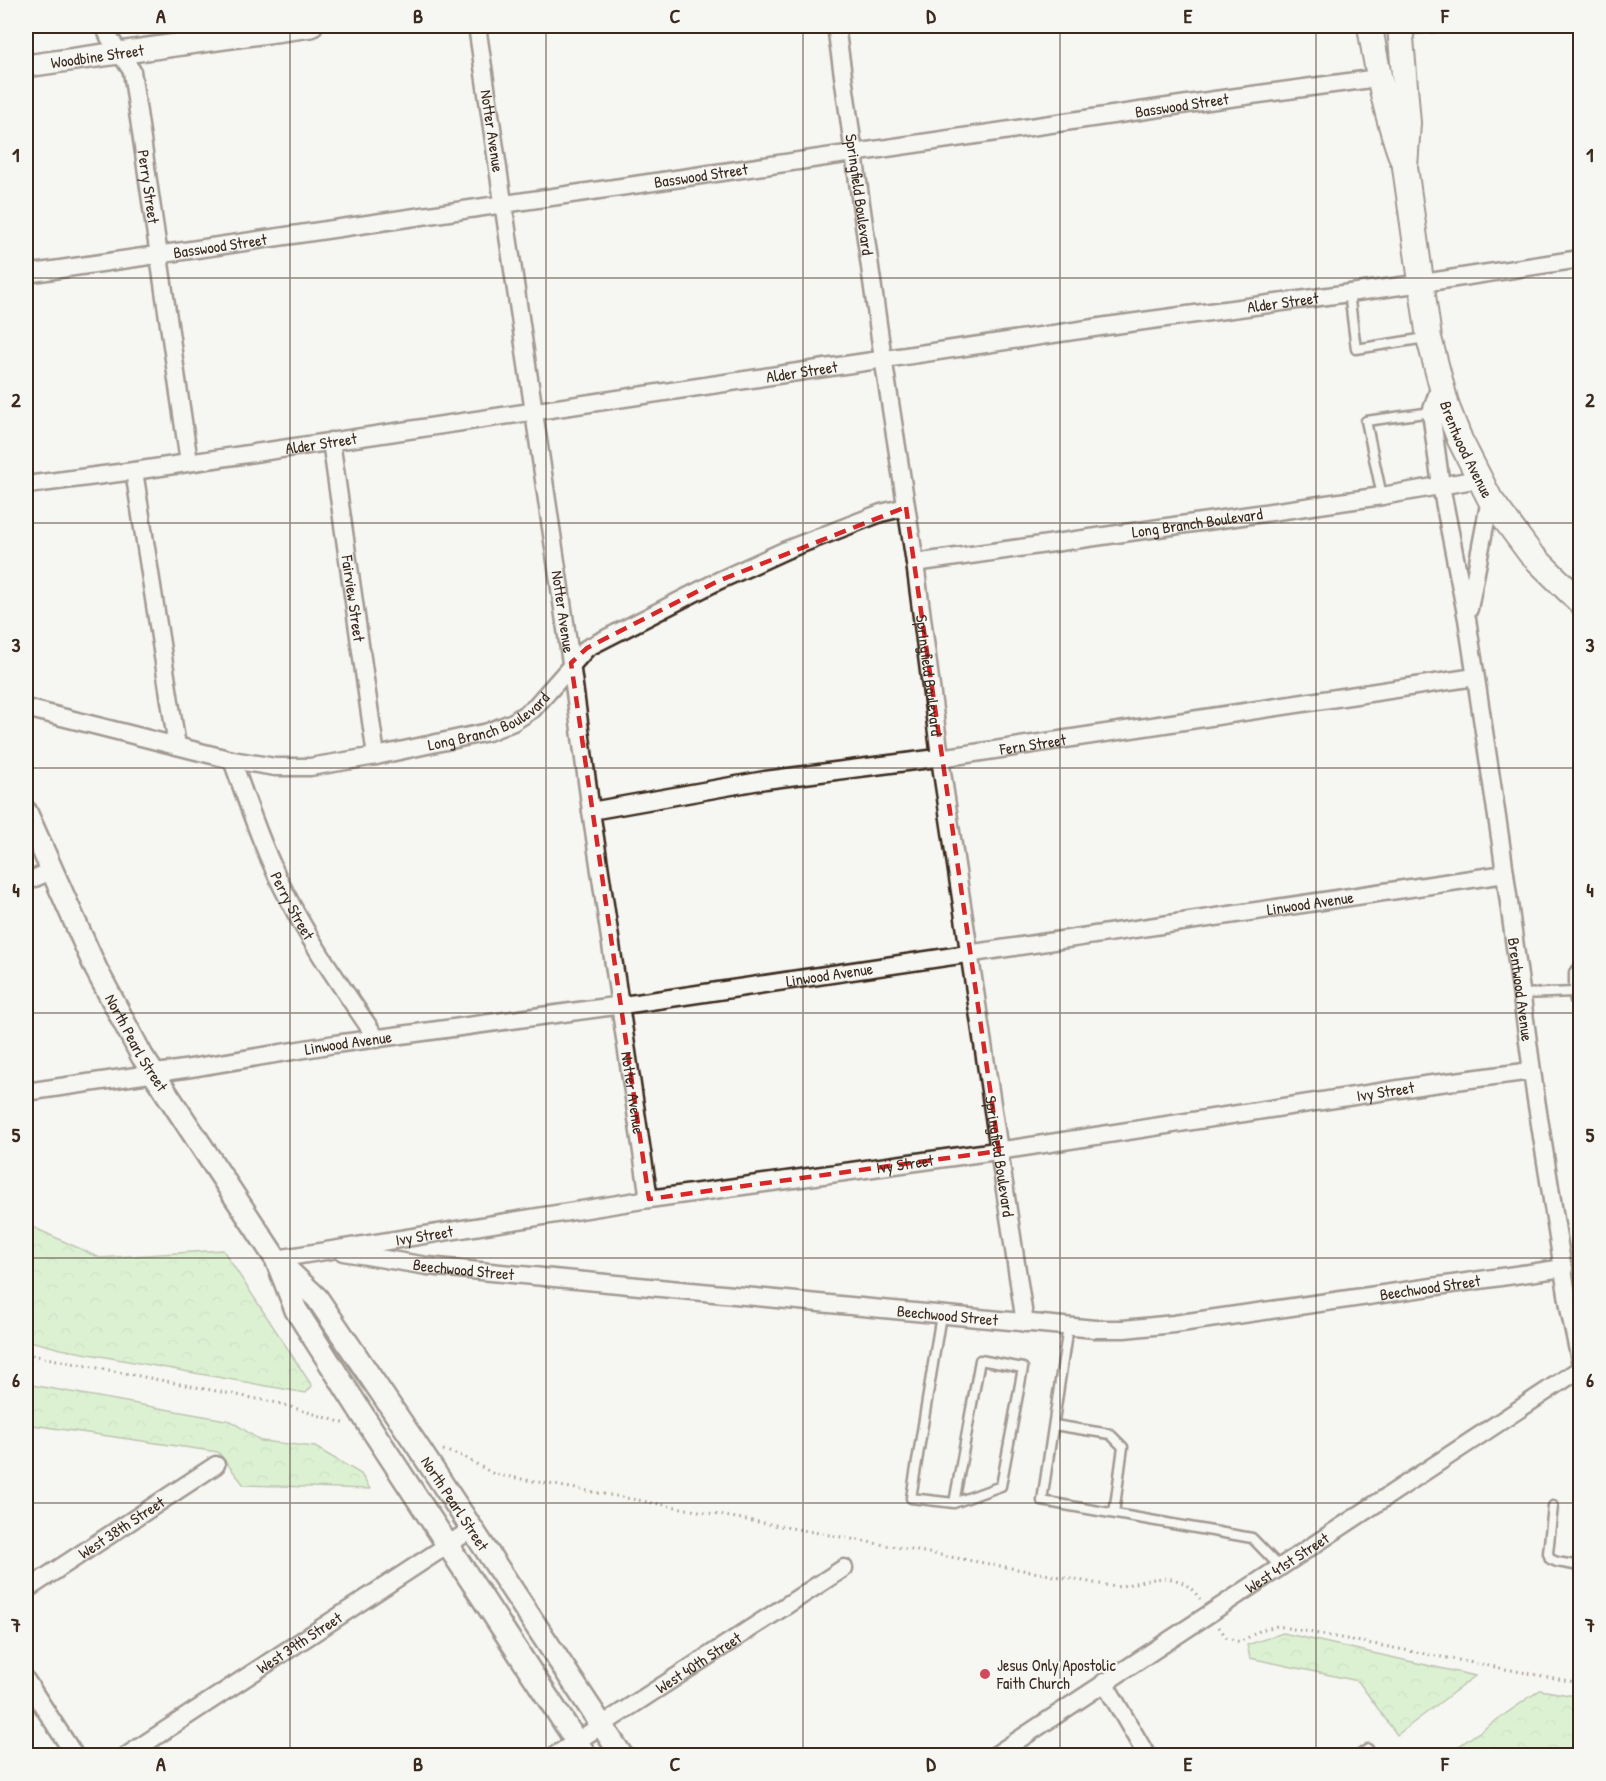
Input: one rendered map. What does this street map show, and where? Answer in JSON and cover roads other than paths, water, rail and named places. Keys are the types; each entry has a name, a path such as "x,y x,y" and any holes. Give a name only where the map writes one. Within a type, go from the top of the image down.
{"main road":[{"name":"Brentwood Avenue","path":"1370,26 1378,78 1391,129 1405,167 1439,402 1484,490"},
{"name":"Brentwood Avenue","path":"1398,27 1408,123 1405,167"},
{"path":"1484,490 1530,553 1581,602"}],"street":[{"name":"Perry Street","path":"104,26 132,71 189,462"},
{"name":"Woodbine Street","path":"26,66 265,29 311,26"},
{"name":"Notter Avenue","path":"477,26 649,1199"},
{"name":"Springfield Boulevard","path":"836,26 915,563 940,759 1025,1323"},
{"name":"Basswood Street","path":"26,274 1378,78"},
{"name":"Alder Street","path":"26,485 884,361 1107,326 1581,259"},
{"name":"Brentwood Avenue","path":"1439,402 1441,486 1467,619 1532,1071 1581,1360"},
{"name":"Fairview Street","path":"331,441 376,756"},
{"path":"134,471 177,746"},
{"name":"Long Branch Boulevard","path":"915,563 1441,486 1484,490"},
{"name":"Brentwood Avenue","path":"1467,619 1484,490"},
{"name":"Long Branch Boulevard","path":"26,708 232,760 275,767 310,767 376,756 488,732 513,722 532,709 571,663 588,648 718,581 797,546 881,513 906,507"},
{"name":"Fern Street","path":"591,811 765,780 940,759 1475,677"},
{"name":"Perry Street","path":"232,760 255,825 288,899 310,938 377,1039"},
{"name":"North Pearl Street","path":"26,812 96,969 153,1072 276,1259 296,1310 581,1748"},
{"path":"26,882 51,871"},
{"name":"Linwood Avenue","path":"26,1092 1505,874"},
{"name":"Ivy Street","path":"276,1259 649,1199 999,1151 1425,1085 1532,1071"},
{"name":"Beechwood Street","path":"330,1250 427,1266 1068,1327 1124,1329 1174,1324 1564,1268"},
{"name":"North Pearl Street","path":"276,1259 316,1298 416,1444 622,1755"},
{"name":"West 41st Street","path":"994,1755 1581,1369"},
{"name":"West 38th Street","path":"26,1590 216,1465"},
{"name":"West 39th Street","path":"126,1755 472,1529"},
{"name":"West 40th Street","path":"554,1755 581,1748 602,1725 844,1568"},
{"path":"26,1680 75,1755"},
{"path":"1104,1682 1147,1755"}],"lane":[{"path":"1398,27 1443,26"},
{"path":"1349,293 1356,349 1430,338"},
{"path":"1382,496 1366,421 1439,402"},
{"path":"1581,967 1574,972 1575,1000 1581,1008"},
{"path":"1522,994 1574,992"},
{"path":"941,1315 911,1498 954,1503 1001,1486 1023,1368 980,1360 954,1503"},
{"path":"1068,1327 1042,1501 1252,1538 1280,1567"},
{"path":"1054,1425 1110,1434 1123,1447 1114,1513"},
{"path":"1553,1506 1548,1553 1550,1559 1581,1566"},
{"path":"1358,1755 1368,1749"}],"place":[{"name":"Jesus Only Apostolic Faith Church","path":"985,1674"}]}
